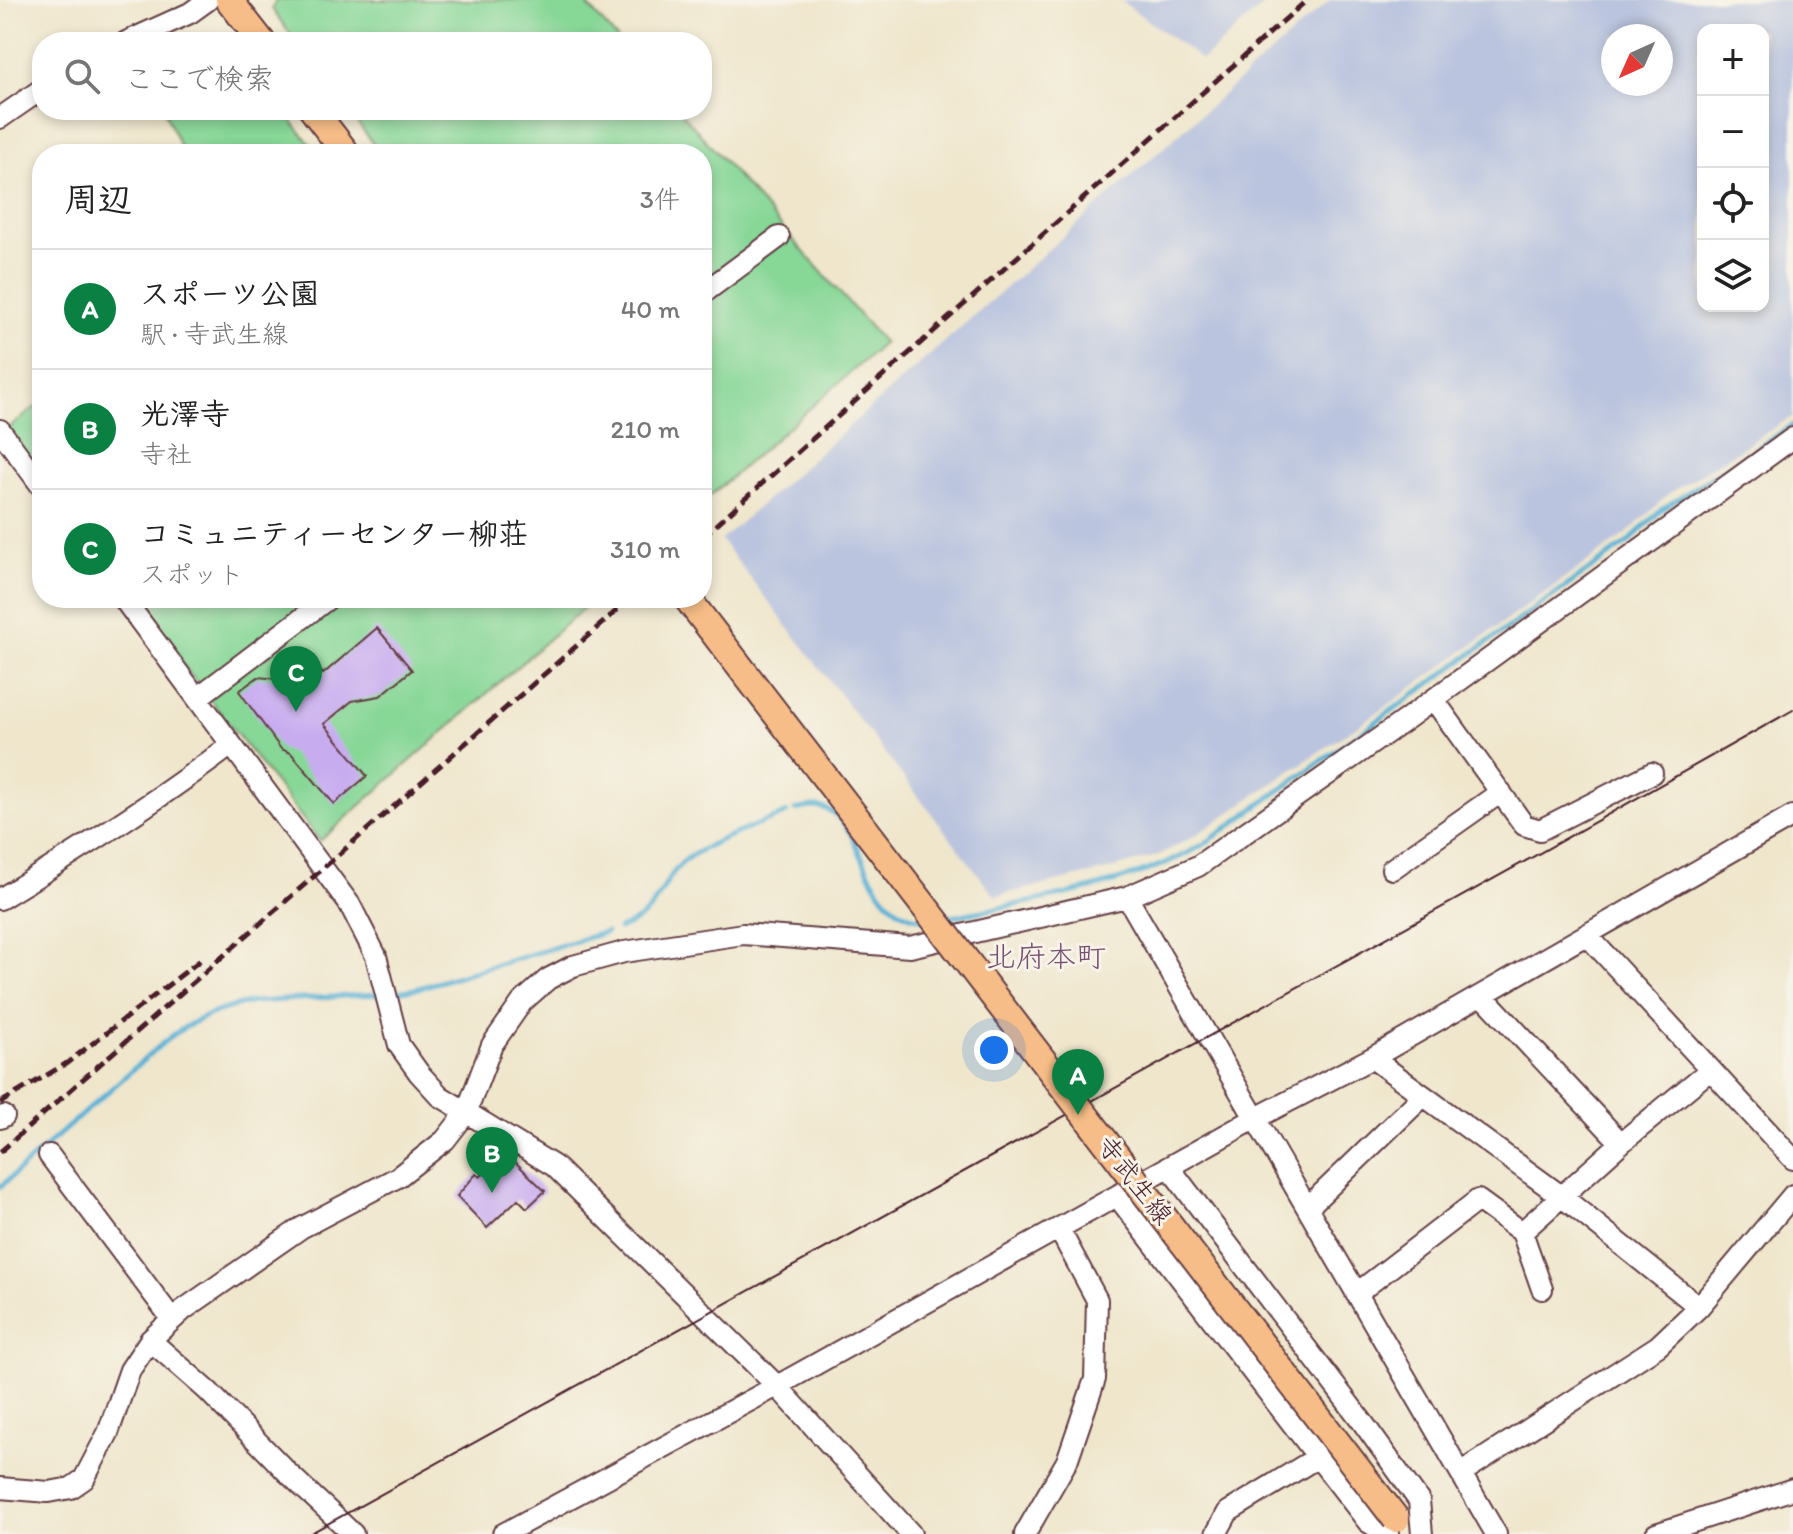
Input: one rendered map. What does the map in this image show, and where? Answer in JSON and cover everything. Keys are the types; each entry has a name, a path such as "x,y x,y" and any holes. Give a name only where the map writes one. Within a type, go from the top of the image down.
{"main road":[{"path":"229,0 254,32"},
{"path":"321,120 339,144"},
{"name":"寺武生線","path":"695,608 1397,1529"}],"street":[{"path":"148,32 190,13 208,0"},
{"path":"0,118 32,96"},
{"path":"712,287 779,237"},
{"path":"0,430 32,473"},
{"path":"0,1488 49,1492 71,1488 84,1479 108,1433 130,1370 150,1340 172,1319 301,1228 398,1177 445,1140 466,1113 492,1045 522,1002 548,979 573,966 624,952 743,934 910,947 1127,897 1198,866 1434,700 1793,438"},
{"path":"130,608 350,905 376,956 399,1045 440,1096 554,1166 777,1386 911,1534"},
{"path":"197,698 316,608"},
{"path":"1434,700 1524,825 1540,830 1652,773"},
{"path":"0,899 151,802 231,745"},
{"path":"1392,869 1501,792"},
{"path":"503,1534 777,1386 1256,1118 1372,1058 1793,816"},
{"path":"1127,897 1496,1534"},
{"path":"1587,935 1793,1159"},
{"path":"1483,996 1621,1143"},
{"path":"1372,1058 1561,1196 1699,1307"},
{"path":"1522,1232 1621,1143 1710,1070"},
{"path":"1308,1207 1422,1097"},
{"path":"49,1155 172,1319"},
{"path":"1169,1167 1419,1501 1422,1534"},
{"path":"1461,1473 1658,1346 1699,1307 1793,1195"},
{"path":"1117,1196 1368,1522 1397,1529"},
{"path":"1356,1294 1478,1200 1522,1232 1542,1289"},
{"path":"1025,1534 1067,1461 1095,1379 1097,1300 1059,1229"},
{"path":"150,1340 208,1391 353,1534"},
{"path":"1216,1534 1228,1512 1318,1457"},
{"path":"1656,1534 1793,1489"}],"shaded area":[{"path":"1120,0 1269,0 1202,60"},
{"path":"1330,0 1793,0 1793,416 1670,493 1625,535 1391,703 1196,835 1157,856 995,896 721,540"}],"green space":[{"path":"276,0 583,0 611,32 289,32 272,9"},
{"path":"168,120 291,120 310,144 179,144"},
{"path":"356,120 688,120 709,144 374,144"},
{"path":"712,148 884,343 712,494"},
{"path":"32,410 32,471 2,433"},
{"path":"139,608 584,608 320,841"}],"building":[{"path":"377,628 412,670 380,696 352,701 324,724 367,776 334,804 291,753 281,749 239,691 258,677 287,680 311,660 323,674"},
{"path":"509,1156 545,1191 527,1208 518,1199 487,1228 457,1196 476,1174 480,1177 486,1171 490,1174"}],"waterway":[{"path":"945,918 1109,883 1141,873 1203,845 1627,543 1662,509 1793,425"},
{"path":"795,810 822,808 839,818 887,901 903,913 923,919"},
{"path":"619,929 646,913 674,871 688,858 723,839 787,813"},
{"path":"396,992 606,932"},
{"path":"0,1187 164,1042 195,1021 217,1011 254,1002 378,994"}],"tram line":[{"path":"309,1534 1793,710"}],"railway":[{"path":"712,528 1307,0"},
{"path":"0,1152 620,608"},
{"path":"0,1103 67,1063 202,959"}],"place":[{"name":"コミュニティーセンター柳荘","path":"296,712"},
{"name":"スポーツ公園","path":"1078,1115"},
{"name":"光澤寺","path":"492,1193"}],"district":[{"name":"北府本町","path":"1046,956"}]}
